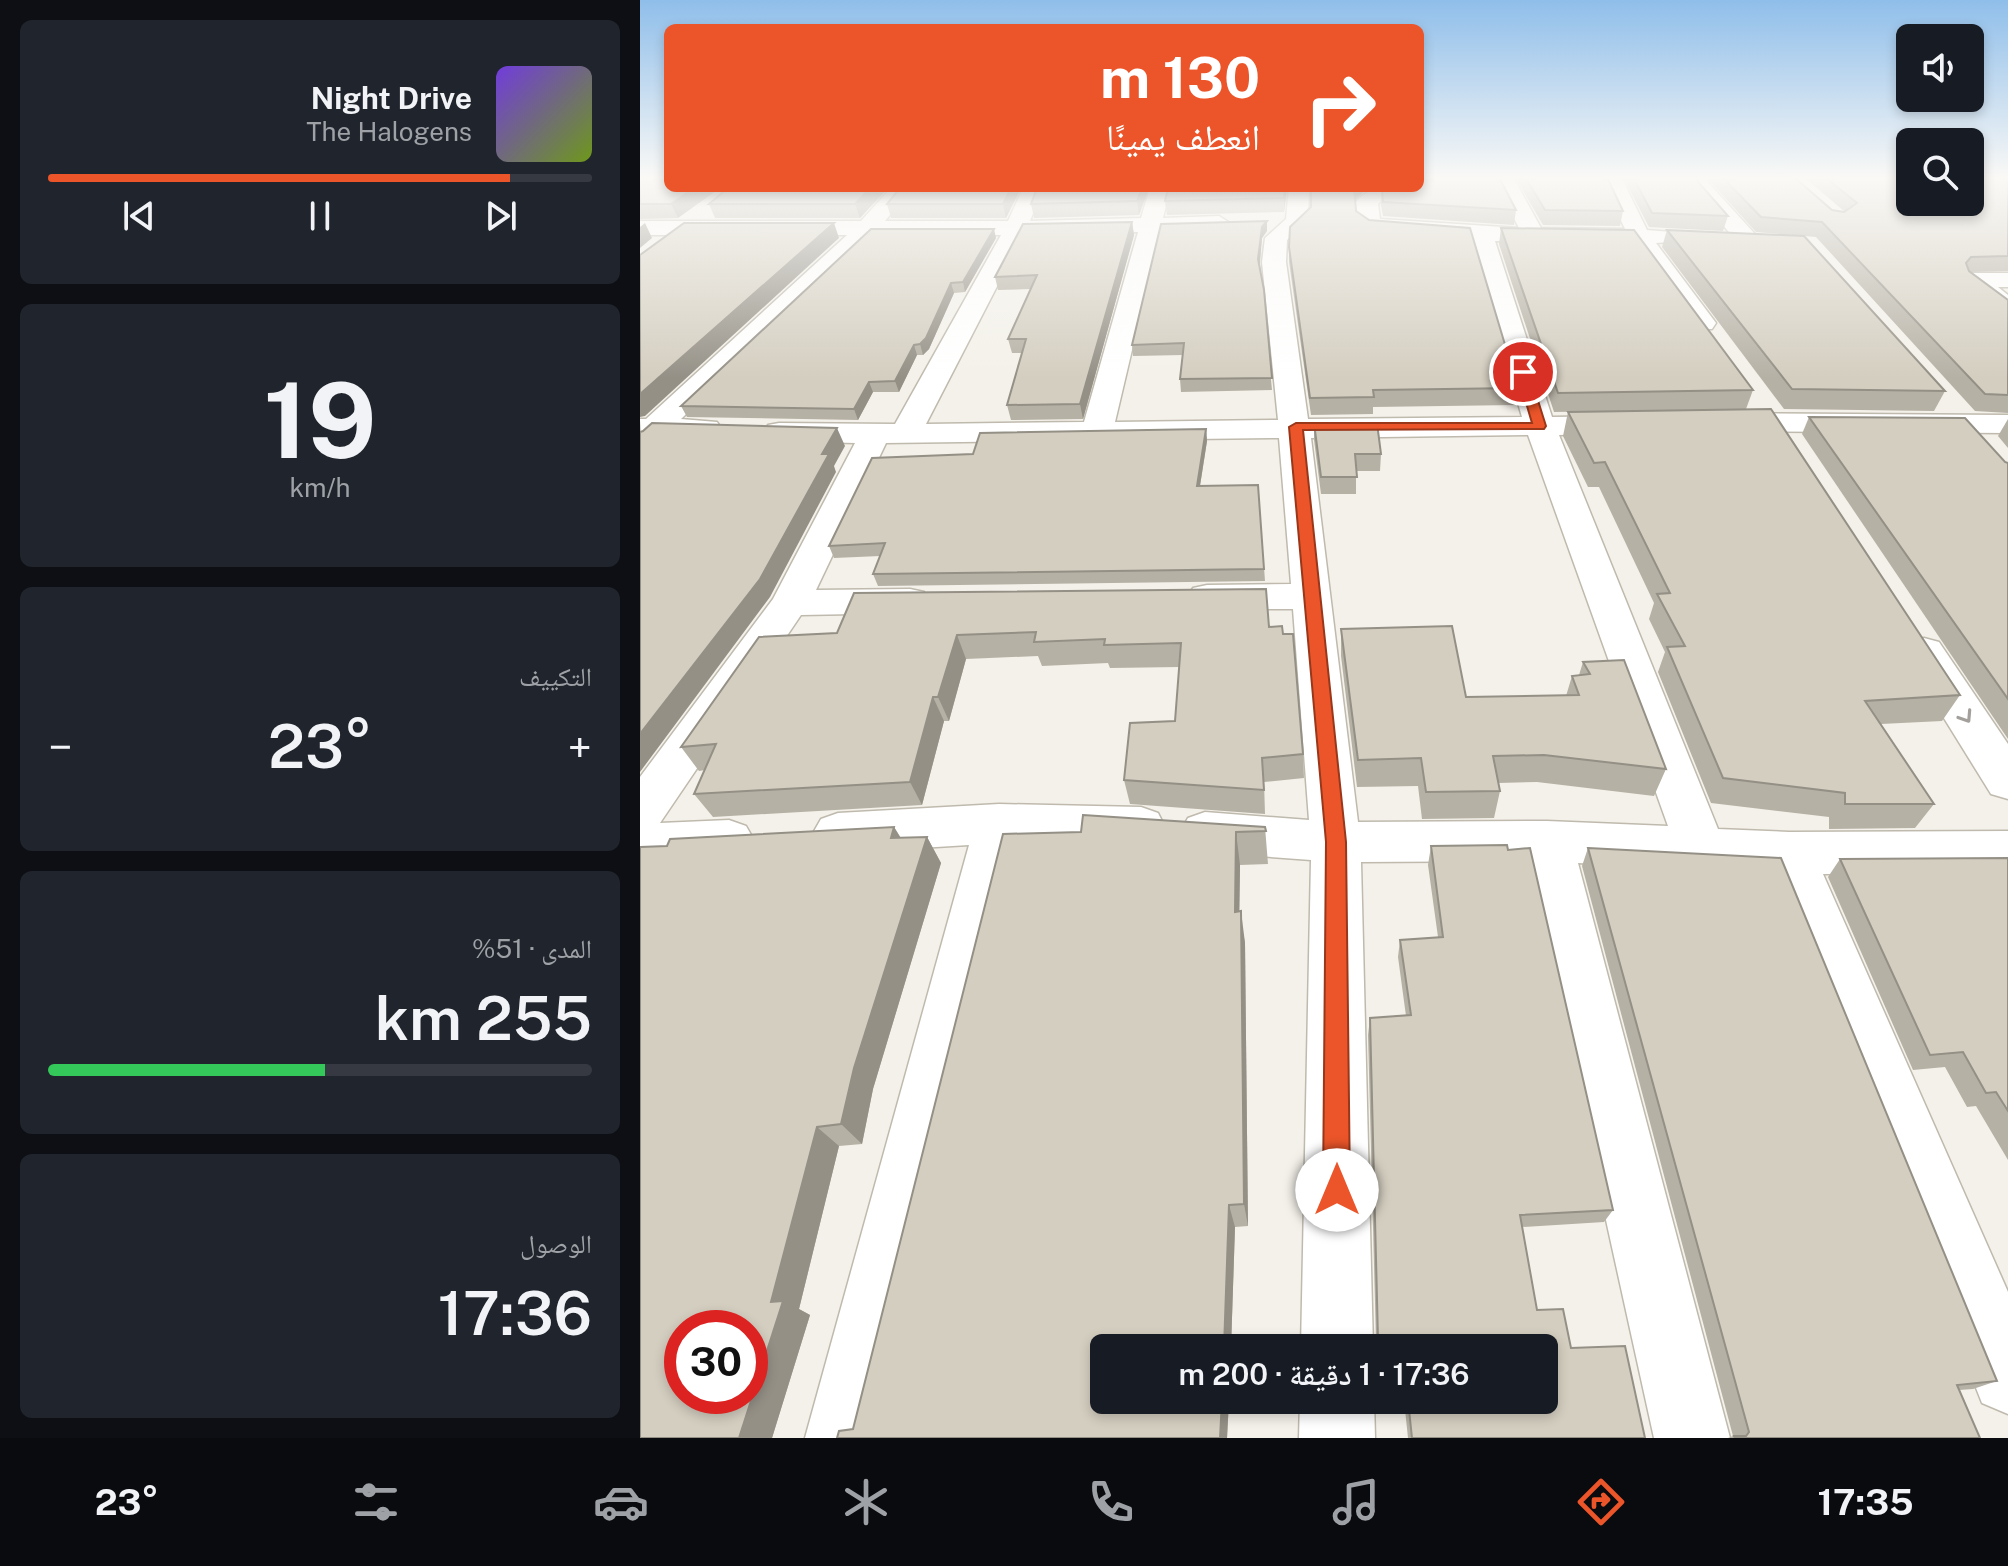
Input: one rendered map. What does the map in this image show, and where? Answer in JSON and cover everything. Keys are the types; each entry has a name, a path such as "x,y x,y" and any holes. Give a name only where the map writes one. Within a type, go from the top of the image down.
{"street":[{"path":"651,253 663,244"},
{"path":"644,433 849,244"},
{"path":"640,814 790,603 1006,244"},
{"path":"1098,429 1145,244"},
{"path":"1275,244 1274,283 1281,301 1296,427 1336,842 1337,1334"},
{"path":"1484,244 1540,426 1701,849"},
{"path":"1645,244 1720,347"},
{"path":"2008,280 1973,280 2008,308"},
{"path":"1747,384 1782,435"},
{"path":"1957,413 1987,448"},
{"path":"1696,423 1782,435 1957,413 2008,424"},
{"path":"644,433 740,430 890,434 1649,424"},
{"path":"1170,598 1312,596"},
{"path":"790,603 948,601"},
{"path":"1904,621 2008,781"},
{"path":"843,1438 999,824"},
{"path":"640,845 999,824 1106,825 1336,842 1547,841 1789,853 2008,852"},
{"path":"1547,841 1692,1438"},
{"path":"1789,853 2008,1377"},
{"path":"1337,1414 1337,1438"}],"building":[{"path":"655,244 810,244 640,394 640,255"},
{"path":"855,244 985,244 963,282 951,283 926,338 914,345 895,381 869,382 854,409 681,406"},
{"path":"1012,244 1126,244 1080,404 1007,405 1026,339 1008,339 1037,275 995,277"},
{"path":"1156,244 1260,244 1258,259 1272,378 1180,379 1184,343 1132,345"},
{"path":"1289,244 1475,244 1518,388 1373,390 1374,397 1310,398"},
{"path":"1507,244 1644,244 1753,390 1558,393"},
{"path":"1678,244 1811,244 1945,391 1792,389"},
{"path":"1843,244 2008,244 2008,256 1971,257 1966,263 1969,271 2008,300 2008,395 1985,394"},
{"path":"1771,409 1960,695 1865,701 1934,804 1845,804 1845,793 1723,778 1667,647 1685,646 1657,594 1670,593 1605,462 1594,463 1568,412"},
{"path":"1809,417 1965,418 2008,463 2008,699"},
{"path":"652,423 837,428 822,454 829,454 760,579 640,734 640,432"},
{"path":"1314,423 1377,423 1381,454 1355,454 1357,477 1321,477"},
{"path":"1206,429 1197,486 1258,485 1264,569 873,574 885,543 829,546 872,458 973,454 980,433"},
{"path":"1266,589 1269,627 1282,626 1283,634 1293,634 1303,754 1262,758 1264,790 1124,780 1130,723 1175,721 1181,643 1104,645 1105,639 1034,642 1036,632 957,635 938,697 933,697 910,782 694,794 716,744 681,747 759,637 837,633 854,593"},
{"path":"1452,626 1466,697 1579,695 1572,676 1590,674 1583,662 1624,660 1666,769 1544,755 1493,756 1500,791 1426,792 1421,758 1358,760 1341,629"},
{"path":"1083,815 1265,827 1266,831 1236,832 1235,912 1241,911 1244,1204 1229,1205 1224,1334 1090,1334 1090,1414 1221,1414 1220,1438 837,1438 839,1431 853,1429 1003,834 1081,832"},
{"path":"894,827 891,838 927,837 854,1068 841,1124 817,1127 771,1302 783,1301 768,1348 768,1310 664,1310 664,1414 747,1414 739,1438 640,1438 640,847 667,846 670,839"},
{"path":"1507,845 1508,850 1530,848 1613,1210 1520,1215 1537,1310 1563,1309 1571,1348 1625,1346 1645,1438 1412,1438 1409,1414 1558,1414 1558,1334 1378,1334 1370,1018 1411,1015 1400,940 1443,937 1431,846"},
{"path":"1588,848 1781,858 1997,1381 1957,1385 1980,1438 1735,1438 1746,1436 1749,1432"},
{"path":"2008,858 2008,1111 1996,1092 1986,1093 1963,1052 1930,1055 1840,859"}],"route":[{"path":"1337,1190 1336,842 1296,427 1540,426 1523,372"}]}
